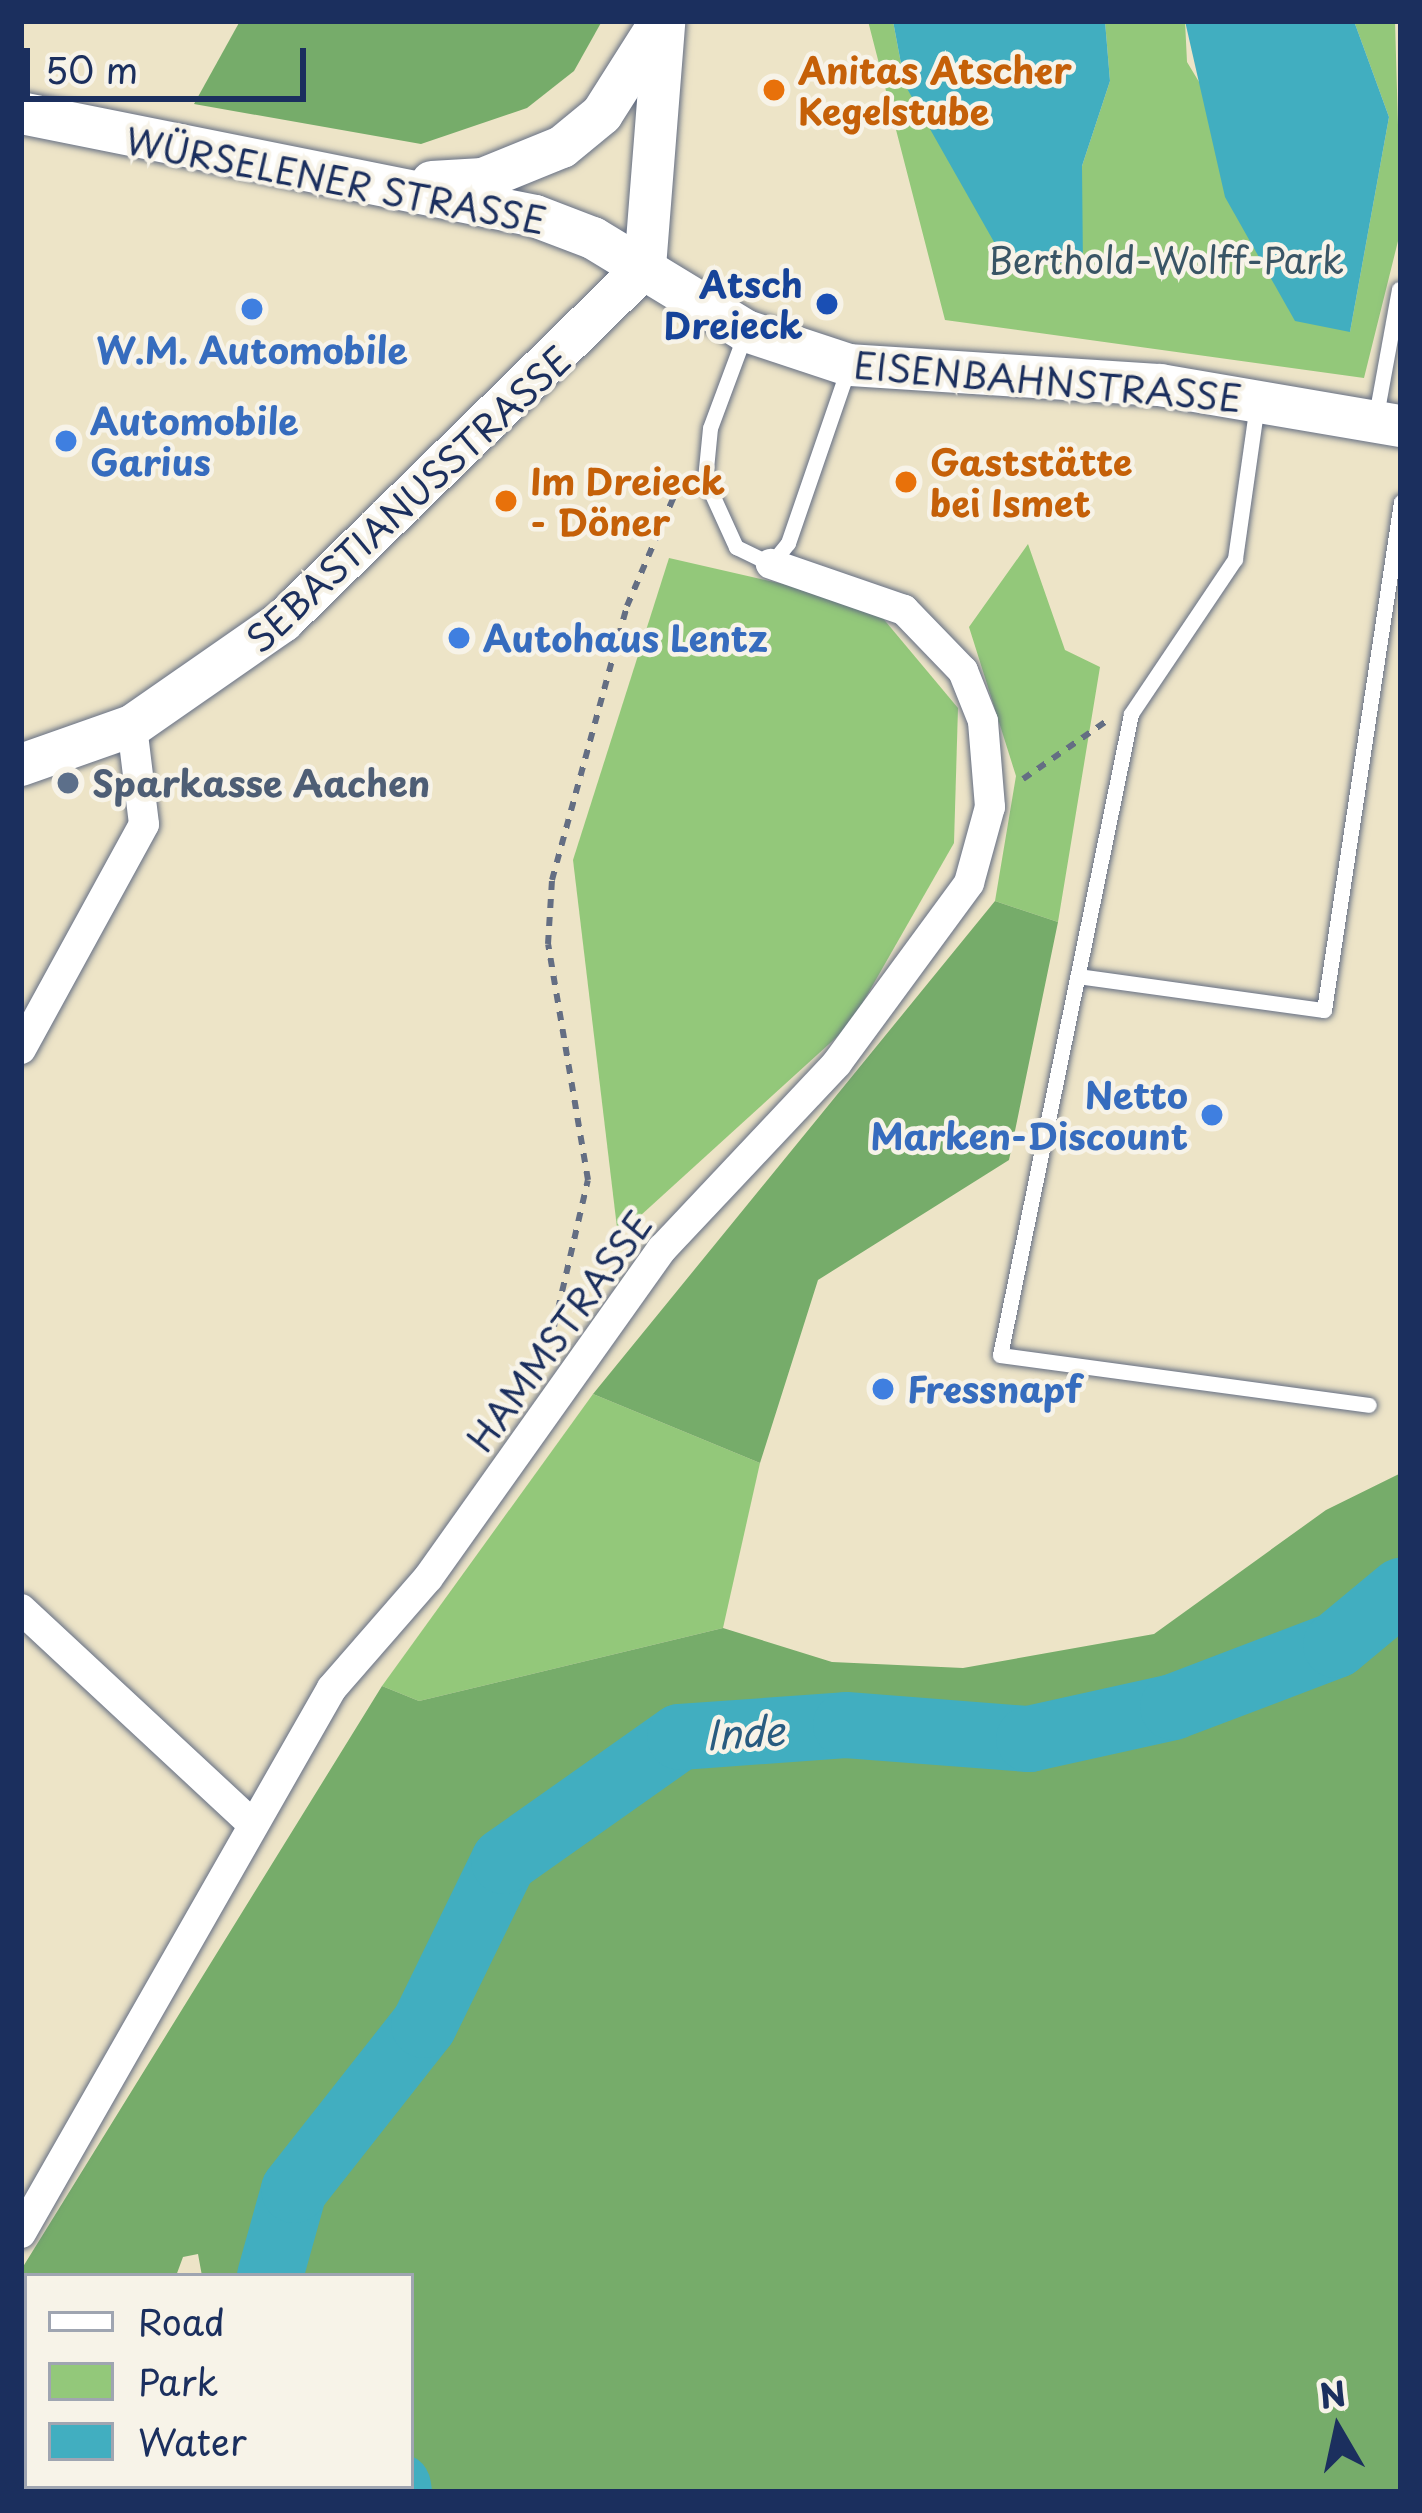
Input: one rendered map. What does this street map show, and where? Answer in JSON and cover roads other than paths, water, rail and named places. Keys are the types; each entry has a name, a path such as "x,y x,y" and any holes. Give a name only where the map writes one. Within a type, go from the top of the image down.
{"main road":[{"path":"369,188 484,179 549,155 602,114 663,21"},
{"path":"644,267 663,21"},
{"name":"WÜRSELENER STRASSE","path":"21,112 369,188 535,215 644,267"},
{"name":"EISENBAHNSTRASSE","path":"644,267 746,331 849,365 1258,401 1388,424"},
{"name":"SEBASTIANUSSTRASSE","path":"21,765 132,726 283,622 644,267"}],"street":[{"name":"HAMMSTRASSE","path":"21,2233 249,1820 332,1688 556,1400 662,1249 918,966 969,883 990,807 983,721 935,636 904,610 771,564"},
{"path":"21,1048 144,824 132,726"},
{"path":"21,1609 249,1820"}],"lane":[{"path":"1388,424 1399,289"},
{"path":"746,331 710,428 705,479 736,547 771,564 788,543 849,365"},
{"path":"1258,401 1235,559 1131,713 1085,977 1000,1355 1369,1406"},
{"path":"1085,977 1324,1010 1401,502"}],"water":[{"path":"893,21 1105,21 1110,81 1082,166 1083,268 998,249 905,85"},
{"path":"1185,21 1354,21 1389,117 1350,332 1295,321 1225,197"}],"waterway":[{"name":"Inde","path":"271,2273 294,2190 424,2025 504,1861 680,1737 846,1725 1029,1739 1173,1707 1336,1645 1401,1591"}],"place":[{"name":"Anitas Atscher Kegelstube","path":"774,90"},
{"name":"Atsch Dreieck","path":"827,304"},
{"name":"W.M. Automobile","path":"252,309"},
{"name":"Automobile Garius","path":"66,441"},
{"name":"Gaststätte bei Ismet","path":"906,482"},
{"name":"Im Dreieck - Döner","path":"506,501"},
{"name":"Autohaus Lentz","path":"459,638"},
{"name":"Sparkasse Aachen","path":"68,783"},
{"name":"Netto Marken-Discount","path":"1212,1115"},
{"name":"Fressnapf","path":"883,1389"}],"park label":[{"name":"Berthold-Wolff-Park","path":"1166,260"}]}
